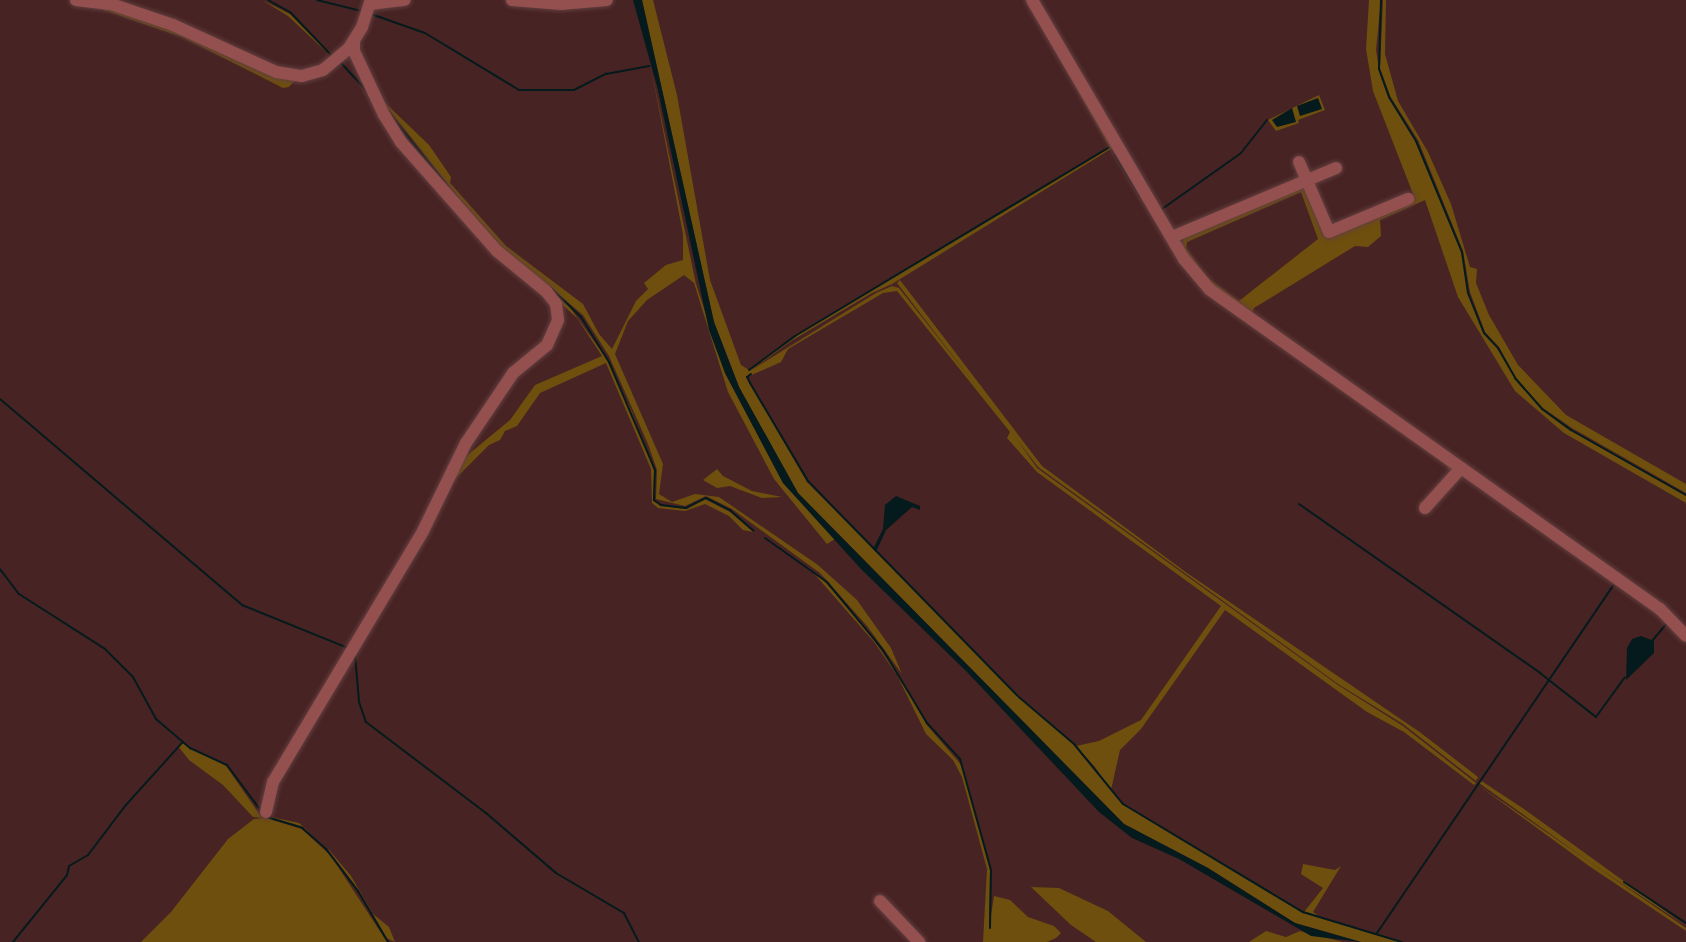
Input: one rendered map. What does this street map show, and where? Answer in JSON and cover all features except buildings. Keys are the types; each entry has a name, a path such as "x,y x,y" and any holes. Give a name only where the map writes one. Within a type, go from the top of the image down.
{"street":[{"path":"76,0 114,5 152,18 290,75 323,70 354,41 371,2 405,0"},
{"path":"512,0 561,4 607,0"},
{"path":"1032,0 1190,268 1209,289 1660,609 1686,636"},
{"path":"266,812 273,782 423,531 466,443 513,374 547,345 558,320 556,304 548,292 497,251 407,150 384,115 354,51 354,41"},
{"path":"1299,162 1327,230 1332,232 1408,199"},
{"path":"1172,237 1336,168"},
{"path":"1425,508 1461,468"},
{"path":"880,901 919,942"}],"shaded area":[{"path":"262,0 290,14 334,59 288,16"},
{"path":"642,0 653,0 677,95 710,280 741,365 749,370 795,336 1110,148 1026,0 1030,0 1114,147 892,284 872,293 791,341 750,371 876,293 892,286 899,288 1007,425 1037,468 1338,685 1403,726 1476,783 1474,785 1404,732 1367,712 1225,610 1141,729 1120,750 1111,790 1076,746 1099,741 1141,720 1221,606 1037,472 1007,438 1010,432 897,291 883,293 788,349 781,362 747,377 807,482 1020,698 1073,744 1122,804 1303,913 1400,942 1361,942 1295,923 1208,868 1124,824 798,493 739,387 714,322"},
{"path":"1369,0 1381,0 1376,50 1380,74 1388,97 1416,141 1461,252 1468,293 1484,333 1498,348 1515,379 1542,409 1570,430 1686,496 1686,503 1564,433 1515,391 1458,297 1425,200 1380,220 1381,236 1368,247 1355,246 1254,308 1251,315 1216,290 1180,247 1184,238 1305,186 1331,236 1415,199 1373,91 1366,49","holes":["1301,192 1318,239 1239,301 1208,278 1186,248 1187,242"]},
{"path":"1383,0 1386,0 1385,54 1398,101 1428,152 1451,204 1470,267 1477,269 1476,283 1489,315 1518,365 1566,415 1686,484 1686,493 1572,428 1543,408 1516,378 1499,347 1485,332 1470,292 1463,251 1418,140 1390,96 1380,68"},
{"path":"92,6 114,6 298,77 289,87 283,88 182,37"},
{"path":"651,68 696,284 725,373 783,483 835,539 827,544 774,479 728,392 694,283 684,275 647,300 628,321 615,354 663,464 659,494 672,502 695,494 719,497 818,565 857,600 891,648 902,674 867,626 820,573 732,509 706,496 685,506 656,499 657,470 648,444 609,356 583,315 501,246 459,198 380,98 429,145 451,177 450,183 506,246 583,304 599,334 612,349 636,301 648,289 644,283 666,265 683,260 683,234"},
{"path":"1319,95 1325,110 1298,120 1299,123 1276,131 1268,120"},
{"path":"1154,215 1184,263 1454,468 1423,507 1419,503 1429,498 1450,471 1446,465 1217,302 1193,280"},
{"path":"499,248 569,306 606,358 632,412 654,471 653,501 661,506 686,509 699,500 705,499 730,512 753,532 743,530 729,516 705,504 685,511 658,508 652,503 651,469 606,363 540,393 517,426 505,431 500,440 489,445 448,486 458,463 510,420 535,385 602,356 577,318"},
{"path":"900,280 1042,466 1187,573 1421,733 1478,777 1476,781 1403,724 1338,684 1038,467 897,283"},
{"path":"717,469 723,476 752,491 782,497 762,498 730,486 717,488 703,480"},
{"path":"810,569 826,583 865,628 899,676 926,724 963,767 990,870 989,928 994,896 1010,900 1028,917 1054,926 1061,933 1056,938 1047,942 983,942 987,869 962,777 953,760 926,734 897,675 874,642"},
{"path":"182,743 226,766 262,818 253,817 223,785 189,760 178,746"},
{"path":"1480,780 1686,926 1591,863 1479,783"},
{"path":"1478,785 1686,928 1686,931 1589,866"},
{"path":"266,816 299,823 317,839 303,827"},
{"path":"266,818 302,829 331,856 387,942 141,942 171,912 228,839 254,819"},
{"path":"328,849 351,876 373,914 389,927 395,942 386,938 359,891"},
{"path":"1303,864 1335,870 1341,866 1313,912 1319,916 1304,912 1323,888 1301,874"},
{"path":"1031,887 1059,888 1108,911 1146,942 1096,942 1071,925"},
{"path":"1266,931 1286,937 1300,931 1343,942 1249,942"}],"water":[{"path":"633,0 642,0 714,322 739,387 798,493 1124,824 1208,868 1295,923 1361,942 1311,936 1179,859 1132,838 1099,812 967,672 861,569 783,483 725,373 709,330 658,90"},
{"path":"1318,98 1322,109 1300,116 1297,106"},
{"path":"1292,108 1296,122 1277,127 1272,120"},
{"path":"896,496 920,506 920,510 912,507 886,530 876,552 873,549 883,529 885,505"},
{"path":"1641,636 1654,641 1654,653 1626,680 1627,648 1632,639"}],"waterway":[{"path":"268,0 291,13 332,56"},
{"path":"317,0 361,11"},
{"path":"1381,0 1379,69 1389,97 1416,141 1462,252 1468,293 1484,333 1498,348 1515,378 1542,409 1571,430 1686,495"},
{"path":"371,14 425,33 519,90 574,90 606,74 649,66"},
{"path":"340,62 367,91"},
{"path":"392,117 444,182"},
{"path":"1162,209 1241,153 1267,120"},
{"path":"749,370 795,336 1109,147"},
{"path":"1115,155 1140,196"},
{"path":"550,287 581,317 609,362 655,470 654,500 661,505 686,508 706,498 731,511 754,531"},
{"path":"751,374 747,377 750,383 808,481 1020,698 1074,744 1123,804 1303,912 1402,942"},
{"path":"0,399 242,605 348,648"},
{"path":"1299,504 1540,673 1596,717 1625,677"},
{"path":"765,538 827,582 883,650 927,723 960,759 991,870 990,928"},
{"path":"0,569 19,594 105,649 133,677 156,719 190,748 227,765 261,811"},
{"path":"1377,933 1613,586"},
{"path":"1652,641 1667,623"},
{"path":"355,655 359,702 366,722 486,813 556,873 624,913 639,942"},
{"path":"13,942 67,875 69,866 88,855 125,806 182,743"},
{"path":"267,817 302,828 326,849 358,891 388,942"},
{"path":"1624,882 1686,923"}]}
